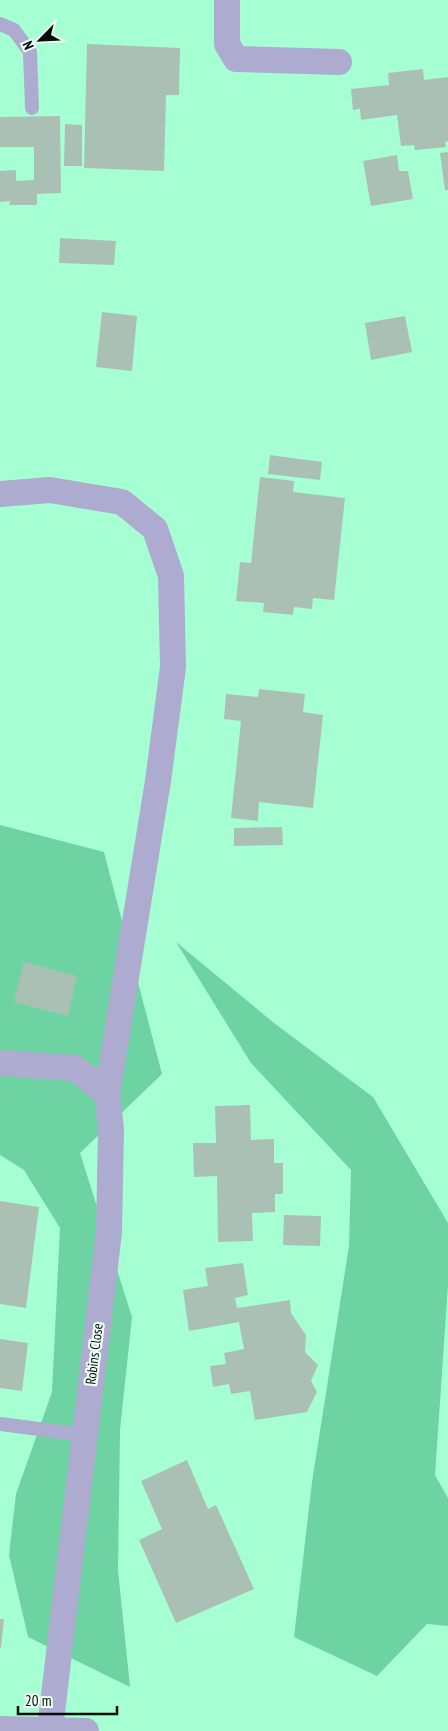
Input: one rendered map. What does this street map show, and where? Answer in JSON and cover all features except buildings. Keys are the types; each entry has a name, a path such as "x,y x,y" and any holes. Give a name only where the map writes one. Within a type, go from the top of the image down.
{"street":[{"path":"227,0 227,44 236,59 339,62"},
{"name":"Robins Close","path":"0,494 50,490 122,502 155,529 171,576 173,667 158,781 107,1094 111,1129 108,1232 50,1729"},
{"path":"0,1063 75,1068 107,1094"},
{"path":"0,1728 86,1731"}],"lane":[{"path":"0,24 14,30 30,52 32,108"},
{"path":"0,1424 85,1435"}],"green space":[{"path":"0,0 448,0 448,1731 0,1731"},
{"path":"0,825 104,852 162,1074 80,1153 132,1317 120,1430 118,1570 130,1687 28,1637 9,1555 16,1494 52,1392 60,1228 24,1170 0,1155"},
{"path":"176,942 274,1023 373,1097 448,1223 448,1285 435,1475 448,1498 448,1626 427,1624 377,1676 294,1637 312,1482 349,1246 351,1170 251,1063"}]}
